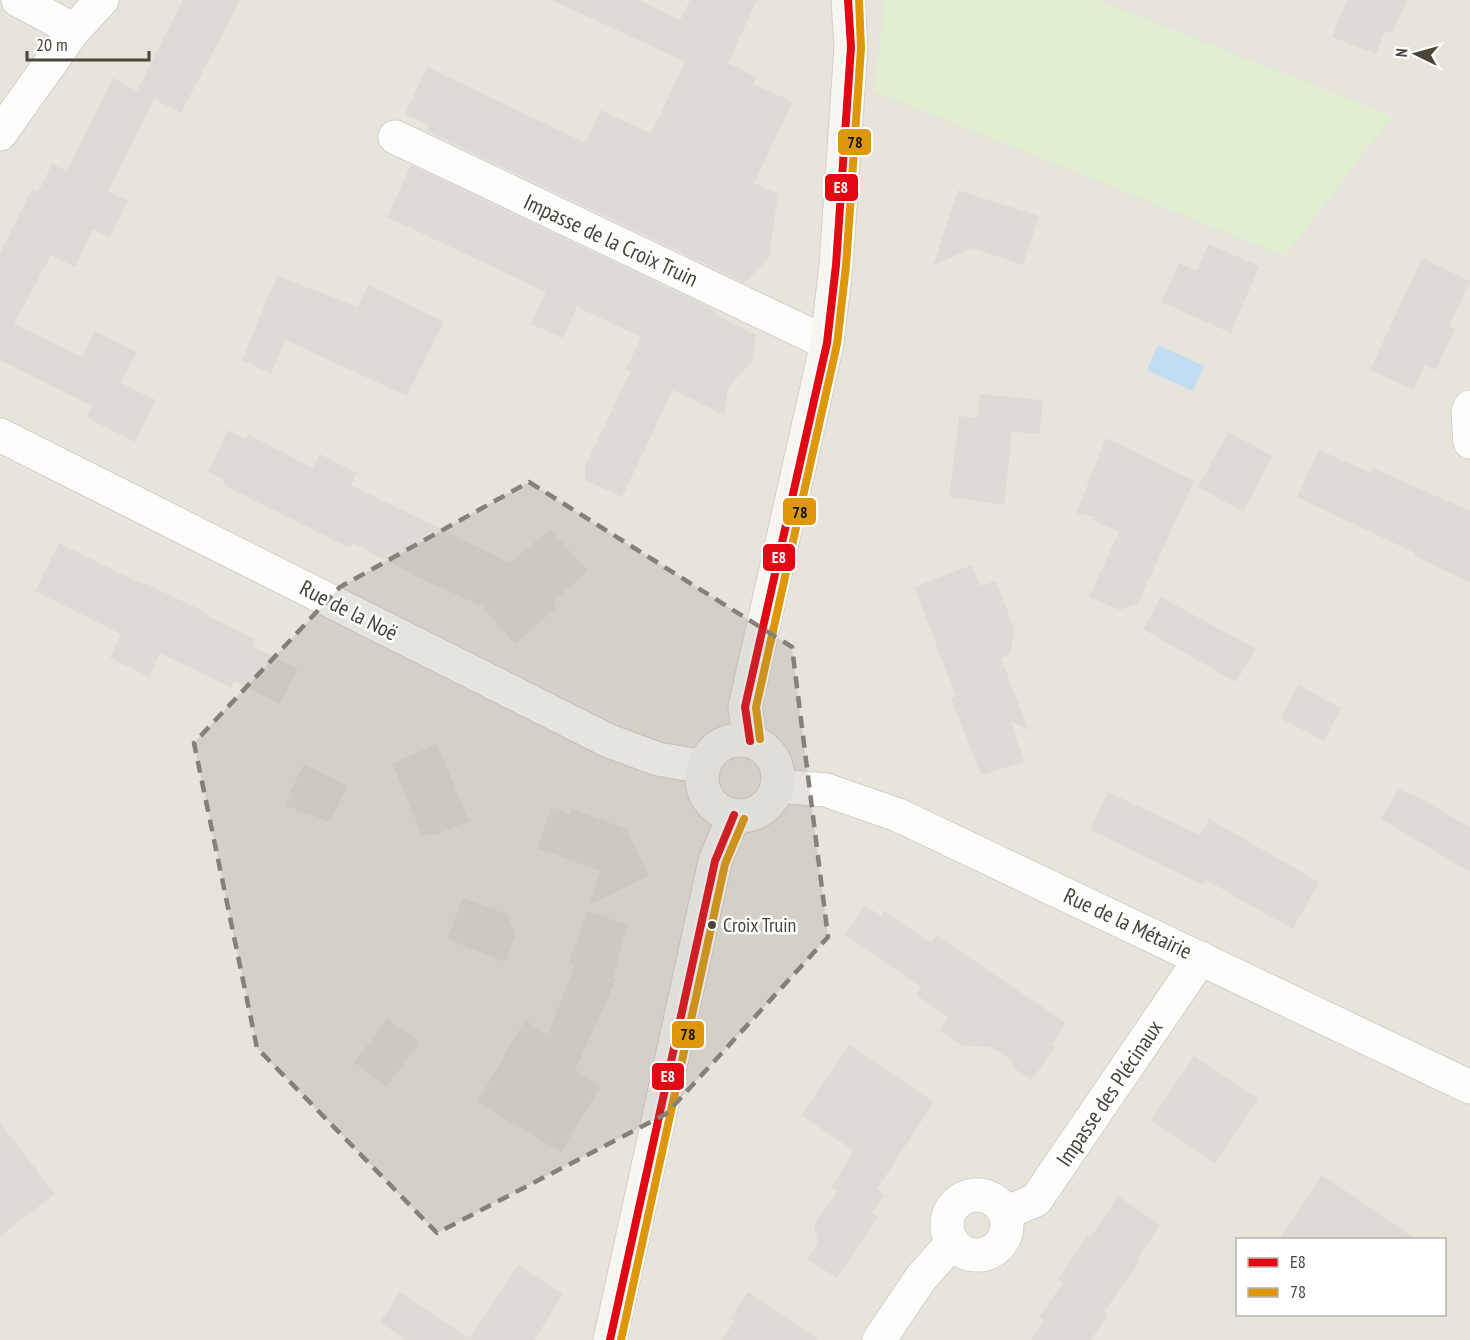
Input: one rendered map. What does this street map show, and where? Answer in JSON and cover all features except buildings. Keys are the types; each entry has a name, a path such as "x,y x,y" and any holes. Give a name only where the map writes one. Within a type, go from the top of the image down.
{"main road":[{"path":"750,741 745,707 827,343 836,265 851,47 848,0"},
{"path":"750,741 770,753 776,763 777,786 766,806 756,812 734,815 722,811 712,803 705,792 702,780 704,767 709,756 727,742 750,741"},
{"path":"610,1340 716,861 734,815"}],"street":[{"path":"18,0 74,30"},
{"path":"0,134 74,30 102,0"},
{"name":"Impasse de la Croix Truin","path":"395,137 827,343"},
{"path":"1470,407 1468,412 1470,442"},
{"name":"Rue de la Noë","path":"0,435 609,741 658,759 704,767"},
{"name":"Rue de la Métairie","path":"777,786 826,790 898,815 1470,1087"},
{"name":"Impasse des Plécinaux","path":"1005,1213 1036,1200 1201,958"},
{"path":"972,1194 992,1197 1005,1213 1008,1223 1002,1242 987,1254 967,1254 952,1243 947,1233 946,1223 953,1204 972,1194"},
{"path":"879,1340 921,1278 952,1243"}],"highlighted area":[{"path":"529,482 792,647 828,937 666,1114 437,1233 257,1048 194,743 340,587"}],"shaded area":[{"path":"0,0 1470,0 1470,1340 0,1340"}],"green space":[{"path":"885,0 1098,0 1392,116 1285,256 874,91"}],"water":[{"path":"1158,345 1204,366 1193,391 1147,370"}],"transit line":[{"name":"E8","path":"750,741 745,707 827,343 836,265 851,47 848,0"},
{"name":"78","path":"760,739 756,707 837,344 846,266 861,48 859,0"},
{"name":"E8","path":"610,1340 715,861 734,815"},
{"name":"78","path":"621,1340 725,864 744,819"}],"place":[{"name":"Croix Truin","path":"712,925"}]}
